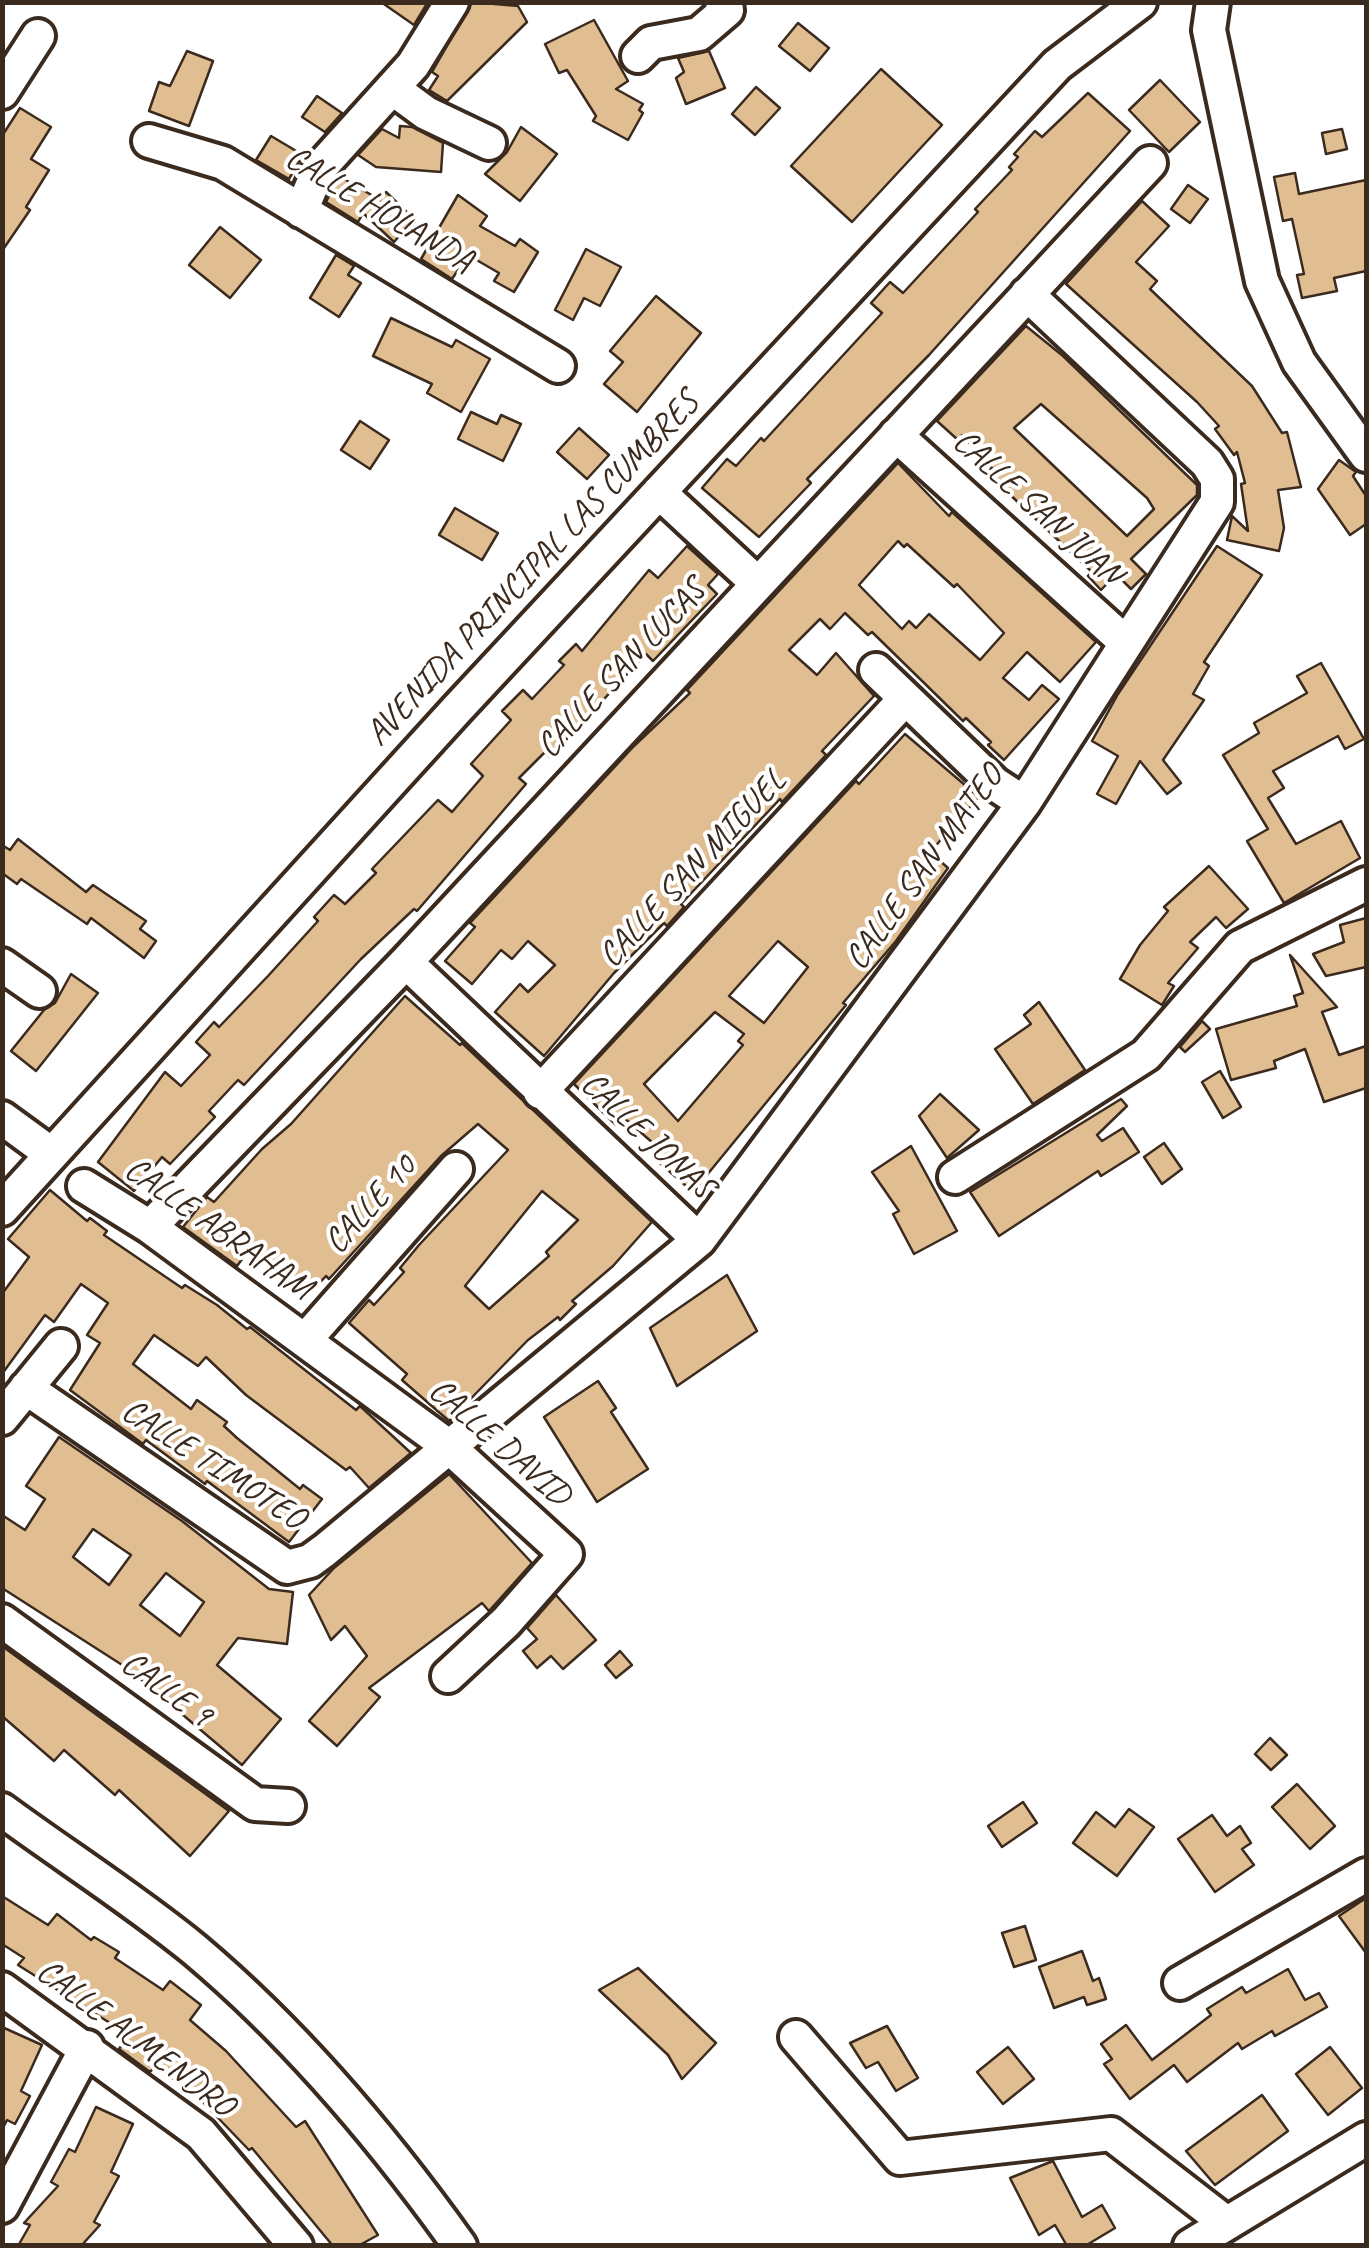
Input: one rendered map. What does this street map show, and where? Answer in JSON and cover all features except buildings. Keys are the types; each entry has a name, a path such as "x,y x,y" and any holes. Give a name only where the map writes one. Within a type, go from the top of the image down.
{"street":[{"path":"302,211 319,168 413,65 452,2"},
{"name":"AVENIDA PRINCIPAL LAS CUMBRES","path":"2,1209 1057,65 1140,2"},
{"path":"1213,2 1209,30 1262,281 1299,362 1366,454"},
{"path":"638,56 651,43 698,34 724,6"},
{"path":"2,92 38,36"},
{"path":"392,88 426,113 489,143"},
{"name":"CALLE HOLANDA","path":"150,141 224,163 558,366"},
{"name":"CALLE SAN LUCAS","path":"150,1227 406,962 1150,163"},
{"name":"CALLE SAN MATEO","path":"448,1446 699,1240 1024,804 1124,641 1214,511 1217,479 1197,452 1027,294"},
{"name":"CALLE SAN JUAN","path":"896,435 1124,641"},
{"path":"660,492 757,583"},
{"path":"876,670 995,784 1024,804"},
{"name":"CALLE SAN MIGUEL","path":"540,1092 904,700"},
{"path":"955,1177 1146,1055 1240,947 1366,884"},
{"path":"406,962 540,1092"},
{"path":"2,965 38,990"},
{"name":"CALLE JONAS","path":"540,1092 699,1240"},
{"path":"2,1118 50,1153"},
{"name":"CALLE 10","path":"306,1339 456,1170"},
{"name":"CALLE ABRAHAM","path":"84,1186 150,1227 306,1339"},
{"name":"CALLE DAVID","path":"306,1339 448,1446 566,1554 506,1622 448,1676"},
{"path":"2,1418 60,1346"},
{"name":"CALLE TIMOTEO","path":"26,1388 286,1567 310,1561 448,1446"},
{"name":"CALLE 9","path":"2,1621 255,1804 288,1806"},
{"path":"2,1810 194,1950 290,2040 401,2163 460,2246"},
{"path":"1180,1983 1366,1875"},
{"name":"CALLE ALMENDRO","path":"2,1988 88,2047 200,2134 296,2246"},
{"path":"796,2037 900,2158 1111,2134 1225,2222"},
{"path":"2,2206 88,2047"},
{"path":"1190,2246 1366,2139"}]}
